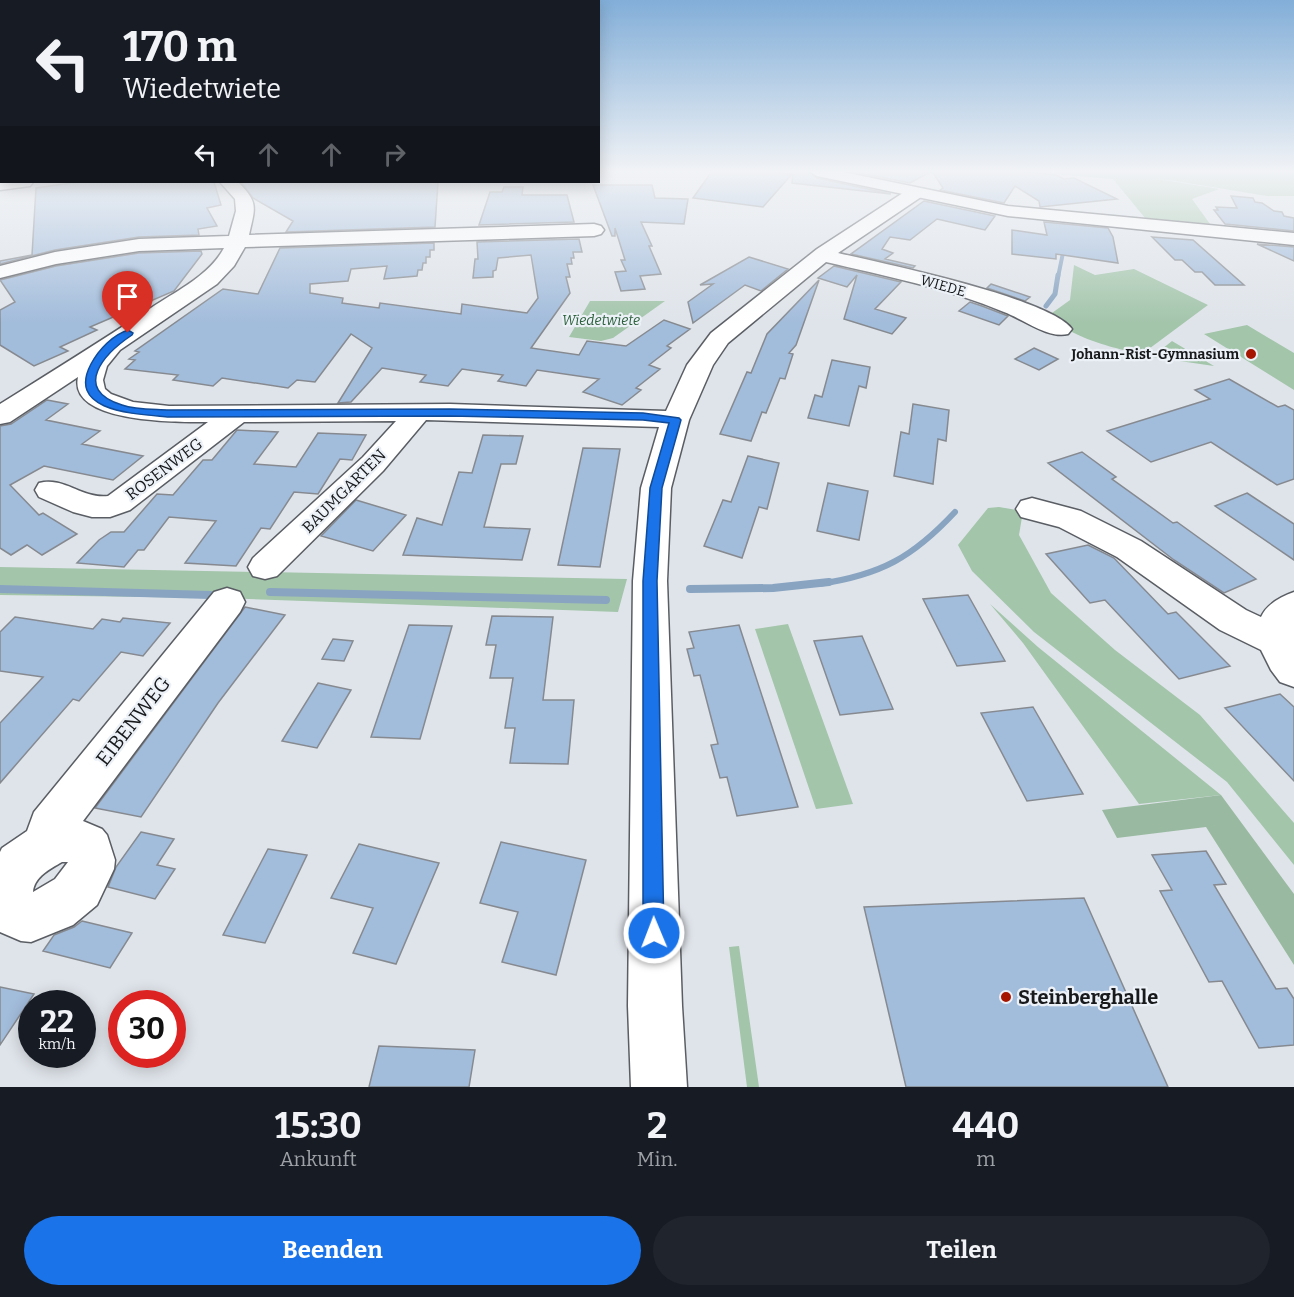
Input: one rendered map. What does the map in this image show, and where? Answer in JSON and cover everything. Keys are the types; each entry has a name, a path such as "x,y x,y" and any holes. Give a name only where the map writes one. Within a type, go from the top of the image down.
{"street":[{"path":"0,416 209,279 227,262 238,241 243,222"},
{"path":"659,1087 655,1006 650,592 656,488 675,420 700,365 718,339 822,255 872,222"},
{"path":"1122,222 1294,238"},
{"path":"0,272 55,258 139,245 594,230"},
{"name":"WIEDE","path":"822,255 966,292 1037,316 1060,330"},
{"path":"111,345 100,356 91,373 92,391 107,403 129,410 169,414 419,412 643,417 675,420"},
{"name":"BAUMGARTEN","path":"265,567 373,464 419,412"},
{"name":"ROSENWEG","path":"50,490 88,507 106,509 119,503 238,413"},
{"path":"1032,509 1070,519 1129,549 1286,656"},
{"name":"EIBENWEG","path":"4,893 13,913 25,917 41,915 58,907 73,895 84,881 91,867 92,854 87,844 77,839 63,839 48,844 50,828 227,602"},
{"path":"1286,656 1277,620 1294,606"}],"green space":[{"path":"1185,222 1208,222 1210,224"},
{"path":"1074,265 1095,275 1134,269 1208,305 1142,354 1105,345 1077,335 1057,321 1052,313 1070,300"},
{"name":"Wiedetwiete","path":"590,301 665,301 613,338 601,341 569,337"},
{"path":"1247,325 1294,353 1294,390 1204,334"},
{"path":"1172,341 1214,366 1152,357"},
{"path":"999,507 1023,511 1019,535 1051,593 1115,650 1200,715 1294,823 1294,865 1227,782 1034,632 972,571 958,545 988,508"},
{"path":"0,567 627,579 618,612 221,598 0,595"},
{"path":"990,604 1038,647 1221,795 1139,804 1023,643"},
{"path":"788,624 853,804 816,809 755,629"},
{"path":"1221,795 1294,894 1294,965 1206,827 1117,838 1102,810"},
{"path":"739,946 759,1087 747,1087 729,947"}],"building":[{"path":"34,222 215,222 217,226 198,229 199,235 139,237 55,250 0,264 0,261 32,255"},
{"path":"293,222 435,222 435,227 286,232"},
{"path":"480,222 574,222 479,225"},
{"path":"607,222 684,222 684,224 641,222 661,274 640,276 645,289 621,291 615,272 626,271 621,260 625,260 615,228 615,236 612,236"},
{"path":"895,222 933,222 910,240 890,237 882,249 893,253 885,259 915,266 913,268 851,254"},
{"path":"949,222 991,222 985,230"},
{"path":"1044,222 1108,228 1113,237 1118,263 1056,254 1056,259 1012,254 1012,230 1047,235"},
{"path":"1223,222 1294,222 1294,231 1225,224"},
{"path":"1152,237 1193,240 1244,285 1215,285 1202,272 1195,272 1182,260 1175,260"},
{"path":"579,239 582,252 573,252 572,264 567,264 570,277 566,277 570,293 531,348 579,355 587,341 626,346 664,320 690,329 667,346 671,348 649,365 660,369 636,388 641,390 622,405 583,392 599,379 537,370 526,386 498,381 503,375 462,369 448,386 420,382 426,375 382,368 351,402 338,403 372,348 351,334 315,382 297,380 288,388 222,378 213,386 173,380 178,375 125,369 135,360 129,359 139,352 135,351 223,289 258,294 280,248 434,243 434,250 430,250 430,257 426,257 426,263 423,263 422,270 418,270 417,276 384,279 387,266 351,269 348,281 310,284 310,293 343,298 342,303 379,308 380,303 461,314 462,304 527,313 538,298 531,255 498,258 493,277 473,278 475,259 478,259 477,242"},
{"path":"1257,244 1294,247 1294,261"},
{"path":"201,251 202,254 174,291 90,327 97,330 60,347 68,351 34,366 0,345 0,310 15,302 0,280 56,266 139,253"},
{"path":"749,257 788,269 761,291 745,285 693,323 688,302 713,284 700,285"},
{"path":"834,266 901,282 875,309 906,318 892,334 844,319 857,275 847,287 818,278"},
{"path":"819,280 796,345 789,353 793,354 785,379 780,378 766,413 762,412 751,441 720,434 747,372 751,373 767,334"},
{"path":"991,284 1030,297 1025,301 987,288"},
{"path":"970,302 1008,316 999,325 959,311"},
{"path":"1034,348 1058,359 1039,370 1015,359"},
{"path":"832,360 870,367 866,388 859,386 849,426 808,418 815,395 822,397"},
{"path":"1229,379 1278,407 1285,405 1294,410 1294,479 1277,485 1211,442 1151,462 1107,431 1210,399 1195,390"},
{"path":"47,400 68,404 46,420 100,431 82,444 143,456 113,480 44,466 10,485 39,515 43,513 77,534 42,555 27,545 11,555 0,548 0,426 11,424"},
{"path":"913,404 949,410 946,441 938,439 933,484 894,476 901,432 909,434"},
{"path":"237,430 278,432 254,464 296,467 318,433 366,435 352,460 340,459 318,494 294,492 270,529 261,528 236,566 185,563 216,521 169,517 144,550 138,550 124,567 77,563 99,540 111,532 124,532 157,494 173,495 203,460 212,460"},
{"path":"483,435 523,436 516,464 501,464 484,527 530,529 522,560 403,555 417,518 442,525 459,472 472,473"},
{"path":"583,448 620,449 600,567 558,565"},
{"path":"1082,452 1116,477 1112,479 1256,579 1224,593 1174,560 1048,463"},
{"path":"748,456 779,463 767,509 759,507 742,558 704,546 723,500 731,502"},
{"path":"828,483 868,491 859,540 817,531"},
{"path":"1247,493 1294,524 1294,560 1215,506"},
{"path":"356,500 406,515 373,551 321,536"},
{"path":"1088,545 1114,558 1168,614 1176,612 1230,666 1179,679 1105,600 1090,603 1046,554"},
{"path":"968,595 1005,661 957,666 923,599"},
{"path":"245,607 285,615 218,703 141,817 95,808"},
{"path":"492,616 553,617 543,700 574,700 568,764 510,763 515,728 505,728 513,678 490,678 496,645 486,645"},
{"path":"15,617 93,629 102,619 120,622 123,618 170,623 143,656 121,652 79,701 73,699 0,783 0,723 43,677 0,671 0,632"},
{"path":"409,625 452,626 420,739 371,737"},
{"path":"739,625 798,807 737,816 727,777 720,778 711,745 718,744 700,675 694,676 687,649 694,648 689,632"},
{"path":"862,636 893,709 840,715 814,641"},
{"path":"333,639 353,641 344,661 322,659"},
{"path":"318,683 351,690 317,748 282,741"},
{"path":"1280,694 1294,707 1294,781 1225,708"},
{"path":"1033,707 1083,794 1027,801 981,713"},
{"path":"141,832 174,839 157,865 175,869 155,899 108,887 116,867"},
{"path":"501,842 586,860 556,975 502,962 518,912 480,903"},
{"path":"359,844 439,863 396,964 353,953 373,908 331,898"},
{"path":"268,849 307,855 265,943 223,935"},
{"path":"1206,851 1226,884 1214,885 1276,989 1287,988 1294,999 1294,1045 1259,1048 1222,981 1209,982 1160,891 1172,890 1152,855"},
{"name":"Steinberghalle","path":"1084,898 1168,1087 906,1087 864,907"},
{"path":"82,921 132,933 110,968 43,951 54,935"},
{"path":"0,987 18,991 18,1018 0,1045"},
{"path":"379,1046 475,1050 469,1087 369,1087"}],"waterway":[{"path":"1058,277 1064,248"},
{"path":"1046,306 1055,294 1058,275"},
{"path":"819,584 860,575 894,562 925,541 955,512"},
{"path":"690,589 773,588 829,582"},
{"path":"0,589 210,595"},
{"path":"270,592 606,600"}],"place":[{"name":"Johann-Rist-Gymnasium","path":"1251,354"},
{"name":"Steinberghalle","path":"1006,997"}],"route":[{"path":"128,333 100,356 91,373 91,382 92,391 98,398 118,408 129,410 169,414 450,412 643,417 675,420 656,488 650,581 654,933"}]}
